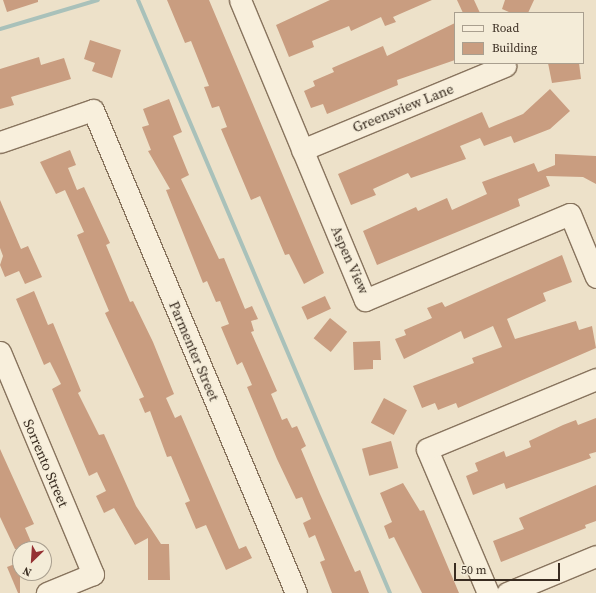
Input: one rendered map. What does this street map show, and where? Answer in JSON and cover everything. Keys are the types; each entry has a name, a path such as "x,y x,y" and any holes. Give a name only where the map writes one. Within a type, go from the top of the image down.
{"street":[{"name":"Aspen View","path":"244,1 302,150 365,300 570,214 596,277"},
{"name":"Greensview Lane","path":"302,150 505,66"},
{"name":"Parmenter Street","path":"0,142 93,110 296,593"},
{"name":"Sorrento Street","path":"0,352 93,574 47,593"},
{"path":"488,593 427,449 596,378"},
{"path":"507,593 596,556"}],"building":[{"path":"3,0 38,0 38,2 7,12"},
{"path":"167,0 209,0 324,273 304,284 289,254 285,255 260,196 251,200 221,129 227,127 219,106 212,108 204,87 209,86 191,41 185,43"},
{"path":"330,0 432,0 393,17 396,22 385,26 381,17 351,31 349,26 312,41 314,47 289,57 276,25"},
{"path":"457,0 474,0 480,12 463,12"},
{"path":"505,0 534,0 528,12 509,12 502,9"},
{"path":"454,23 454,60 397,80 398,85 327,114 323,104 311,108 304,91 315,86 313,81 334,72 332,68 383,46 387,56"},
{"path":"90,40 121,50 112,78 92,71 95,63 84,59"},
{"path":"39,57 41,65 64,58 71,79 11,97 14,105 0,109 0,69"},
{"path":"548,64 579,64 581,79 552,83"},
{"path":"550,89 570,111 550,129 514,143 511,136 484,146 480,138 460,146 466,159 411,178 408,173 373,189 376,195 351,205 338,174 482,112 489,128 523,114"},
{"path":"169,99 182,132 173,136 189,175 181,179 219,259 224,258 245,309 252,306 258,319 251,321 254,331 251,332 277,391 271,394 282,420 287,418 292,428 297,426 306,446 301,449 320,494 355,572 360,570 369,593 332,593 320,562 325,560 315,535 309,538 303,523 311,519 302,497 296,499 277,459 247,387 252,385 242,362 237,365 221,327 229,324 220,301 216,302 207,281 203,283 166,190 170,189 148,151 151,150 142,127 149,125 143,109"},
{"path":"70,150 76,165 68,168 77,190 84,187 110,243 106,245 130,302 133,301 153,342 174,394 166,398 175,418 181,415 239,549 246,546 252,558 226,570 206,525 196,529 185,503 190,501 171,456 167,457 150,411 145,413 139,399 144,397 105,313 109,311 77,235 84,232 65,190 56,194 40,162"},
{"path":"555,154 596,156 596,184 583,177 546,176 550,186 518,199 520,206 377,265 363,231 416,207 418,211 447,198 452,210 487,194 482,182 534,163 538,172 555,165"},
{"path":"0,200 21,249 28,246 42,277 25,284 19,271 5,277 0,265 3,256 0,248"},
{"path":"562,255 572,282 543,293 546,301 507,319 515,339 576,321 579,330 592,326 596,348 458,408 456,403 438,410 435,403 422,408 413,386 474,363 472,358 502,347 493,326 464,339 461,331 404,359 395,339 406,335 404,330 432,318 427,308 442,302 445,307"},
{"path":"34,291 48,325 53,323 81,391 78,393 99,435 104,434 136,506 161,544 169,544 170,580 148,580 148,538 135,545 114,508 104,513 96,496 106,491 97,472 89,476 52,389 61,384 50,362 44,365 16,299"},
{"path":"325,296 331,309 307,320 301,307"},
{"path":"330,318 347,332 331,352 314,338"},
{"path":"380,341 381,360 373,360 373,369 354,370 353,342"},
{"path":"384,398 407,410 394,435 371,423"},
{"path":"596,418 596,452 589,454 591,458 506,489 504,483 473,495 466,476 478,471 475,463 504,451 506,457 531,447 529,441 563,425 576,420 578,425"},
{"path":"391,441 398,468 369,476 362,449"},
{"path":"0,449 34,524 25,528 31,541 12,541 12,543 0,517"},
{"path":"403,483 420,511 424,510 459,593 422,593 394,537 389,539 384,526 392,522 380,493"},
{"path":"596,485 596,521 585,525 586,528 501,562 493,541 524,529 519,518"},
{"path":"12,565 12,579 7,567"},
{"path":"13,581 20,581 20,593 18,593"}],"waterway":[{"path":"0,29 98,0"},
{"path":"138,0 390,593"}]}
